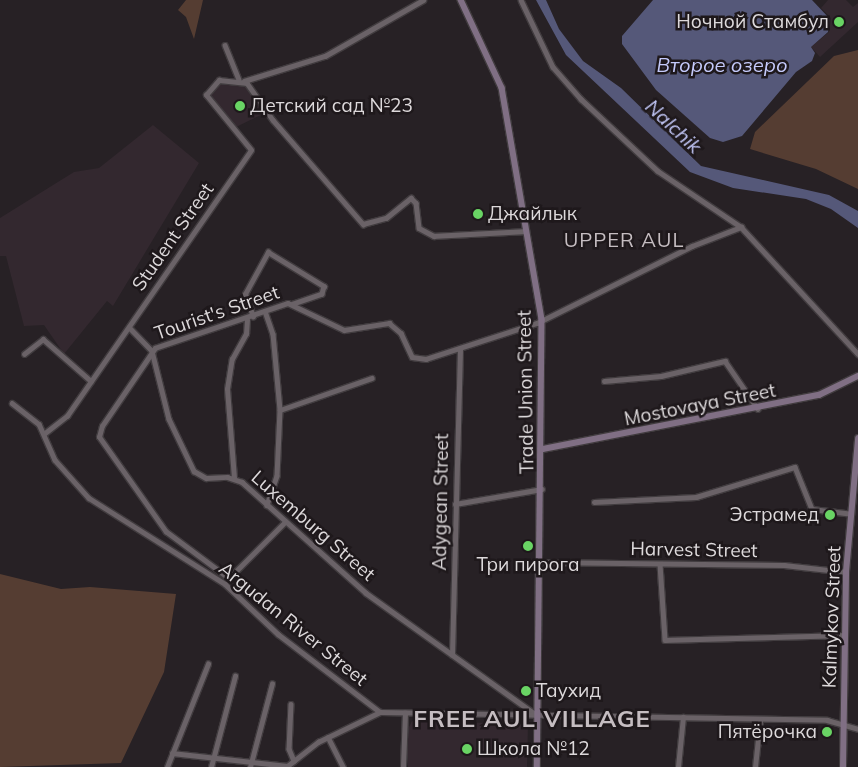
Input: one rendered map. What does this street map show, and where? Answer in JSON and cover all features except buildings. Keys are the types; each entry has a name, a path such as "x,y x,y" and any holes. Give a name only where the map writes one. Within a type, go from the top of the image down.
{"street":[{"path":"241,80 325,56 423,0"},
{"name":"Trade Union Street","path":"461,0 502,88 525,231 542,320 543,449 536,767"},
{"path":"521,0 553,67 581,99 658,172 741,227 858,354"},
{"path":"225,45 241,80 363,224 386,218 411,198 416,203 419,228 434,236 525,231"},
{"name":"Student Street","path":"45,433 64,420 251,150 206,95 214,82 241,80"},
{"name":"Tourist's Street","path":"228,578 166,532 100,441 100,428 152,351 248,320 265,311 293,304 347,330 389,323 401,333 415,359 460,349 542,320 741,227"},
{"path":"253,317 245,294 268,252 324,286 322,294 293,304"},
{"path":"265,311 273,334 280,410 277,476 267,505"},
{"path":"234,478 227,389 232,359 246,334 248,320"},
{"name":"Luxemburg Street","path":"129,326 152,351 169,419 189,466 206,478 234,478 366,593 538,716"},
{"path":"24,354 43,339 91,381"},
{"name":"Adygean Street","path":"452,655 460,349"},
{"path":"604,381 661,376 725,361 758,409"},
{"name":"Mostovaya Street","path":"543,449 758,409 826,393 858,376"},
{"path":"280,410 372,378"},
{"name":"Argudan River Street","path":"12,403 45,433 55,460 89,498 225,584 278,634 380,712"},
{"name":"Kalmykov Street","path":"843,767 846,572 858,439"},
{"path":"594,502 696,497 795,467 812,509 851,514"},
{"path":"455,504 542,489"},
{"path":"225,584 228,578 285,522"},
{"name":"Harvest Street","path":"540,562 784,565 846,572"},
{"path":"660,564 665,640 845,635"},
{"path":"167,767 208,664"},
{"path":"211,767 235,676"},
{"path":"251,765 272,684"},
{"path":"291,704 289,750 294,760"},
{"path":"172,753 251,765 287,767 294,760 328,737 380,712 827,720 858,729"},
{"path":"403,767 405,713"},
{"path":"678,767 683,717"},
{"path":"755,767 760,720"},
{"path":"328,737 343,767"}],"shaded area":[{"path":"186,0 203,0 194,39 186,17 178,10"},
{"path":"828,0 846,0 853,7 858,3 858,22 820,57 811,47 829,32 831,18 821,8"},
{"path":"858,50 858,189 816,169 750,149 755,132 834,56"},
{"name":"Детский сад №23","path":"223,81 247,85 265,113 234,128 209,95 211,87"},
{"path":"153,125 199,163 113,306 107,301 64,354 44,325 24,326 6,256 0,256 0,218 74,172 99,168"},
{"path":"0,574 61,589 90,587 176,594 164,672 121,763 0,767"},
{"name":"Школа №12","path":"412,721 528,724 527,767 408,767 407,731"}],"water":[{"path":"536,0 546,0 559,29 583,61 621,88 701,166 829,195 858,211 858,228 831,209 806,199 733,188 690,172 566,55"},
{"name":"Второе озеро","path":"653,0 812,0 830,19 828,32 811,47 815,53 812,61 796,72 742,136 723,142 710,138 656,90 622,44 622,36"}],"place":[{"name":"Ночной Стамбул","path":"839,22"},
{"name":"Детский сад №23","path":"240,106"},
{"name":"Джайлык","path":"478,214"},
{"name":"Эстрамед","path":"830,515"},
{"name":"Три пирога","path":"528,546"},
{"name":"Таухид","path":"526,691"},
{"name":"Пятёрочка","path":"827,732"},
{"name":"Школа №12","path":"467,749"}],"district":[{"name":"UPPER AUL","path":"624,239"},
{"name":"FREE AUL VILLAGE","path":"532,719"}],"water label":[{"name":"Nalchik","path":"674,126"}]}
